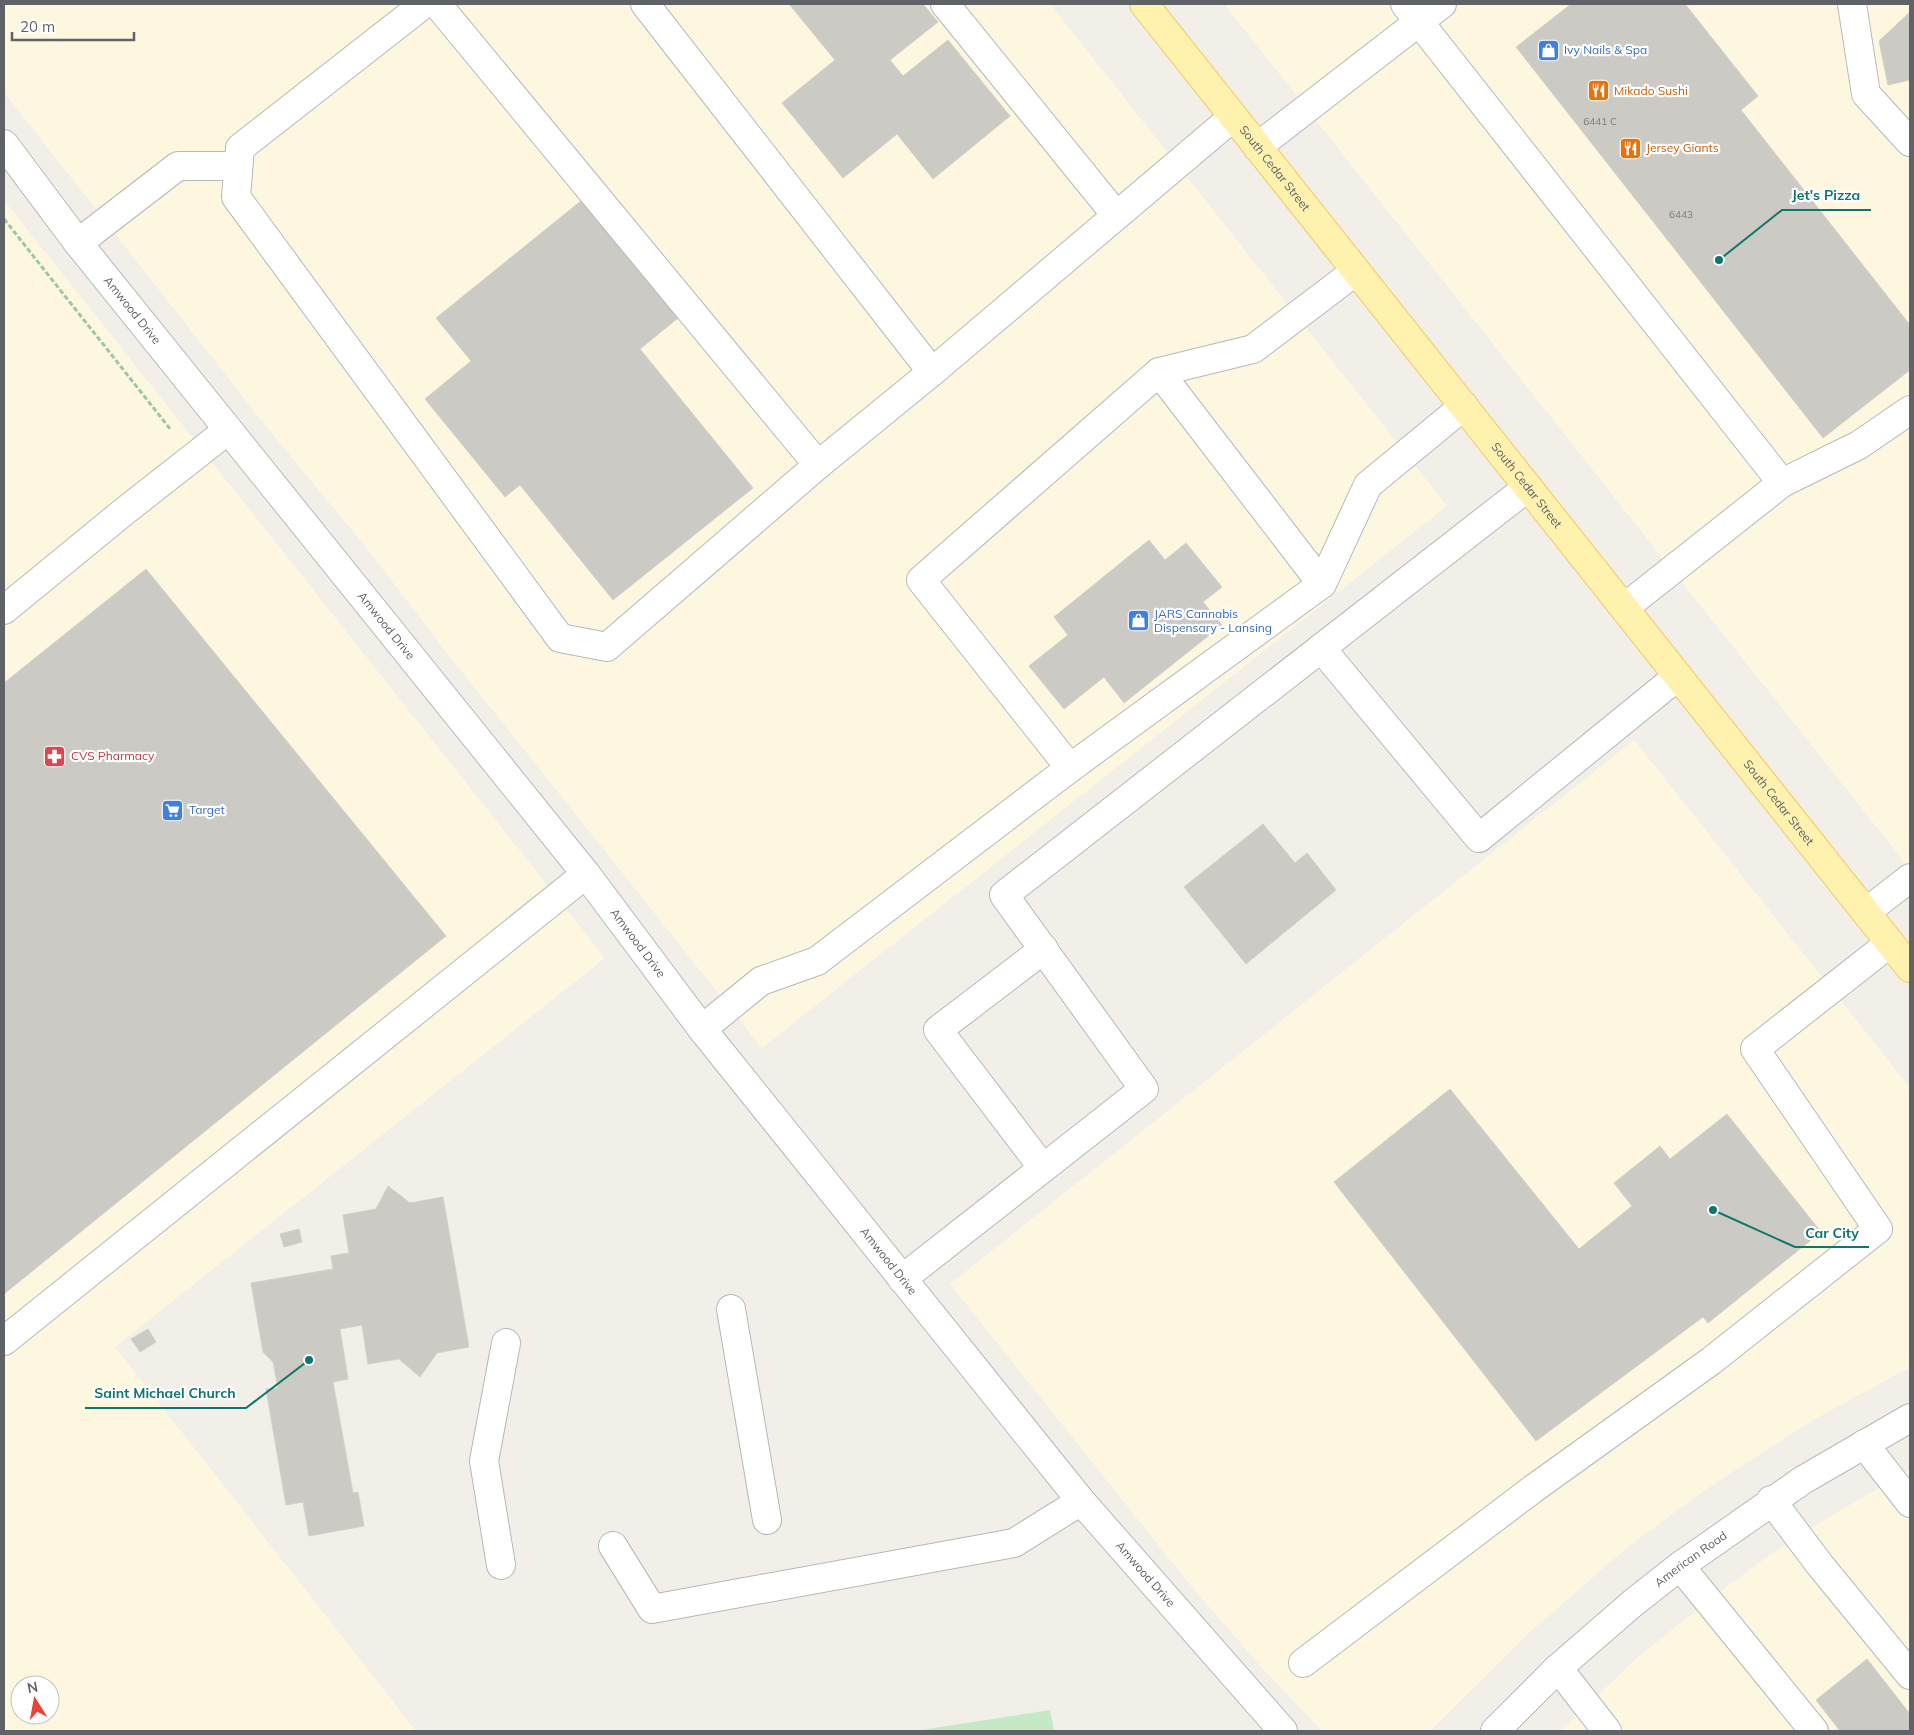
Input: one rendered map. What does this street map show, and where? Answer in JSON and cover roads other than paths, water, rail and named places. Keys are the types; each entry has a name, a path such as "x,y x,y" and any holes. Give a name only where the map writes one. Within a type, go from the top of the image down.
{"main road":[{"name":"South Cedar Street","path":"1144,4 1910,968"}],"street":[{"path":"424,4 240,148 236,197 560,638 607,647 818,465 932,372 1234,117"},
{"path":"437,4 818,465"},
{"path":"645,4 932,372"},
{"path":"945,4 1116,216"},
{"path":"1257,146 1412,12 1442,4"},
{"path":"1852,4 1866,94 1910,142"},
{"path":"1412,12 1782,483"},
{"name":"Amwood Drive","path":"6,150 78,243 586,874 702,1029 1081,1501 1284,1731"},
{"path":"78,243 178,166 238,166"},
{"path":"1070,768 921,580 1158,372 1253,349 1356,271"},
{"path":"1158,372 1322,584"},
{"path":"702,1029 761,981 817,961 1070,768 1322,584 1368,484 1464,406"},
{"path":"1624,608 1782,483 1859,445 1910,410"},
{"path":"4,610 192,457 228,430"},
{"path":"902,1279 1144,1089 1004,895 1528,487"},
{"path":"1321,648 1479,838 1678,676"},
{"path":"4,1341 586,874"},
{"path":"1866,912 1910,878"},
{"path":"1303,1663 1533,1489 1711,1361 1878,1229 1755,1049 1890,943"},
{"path":"1043,1168 938,1030 1044,949"},
{"path":"731,1308 767,1520"},
{"path":"501,1565 484,1461 506,1343"},
{"name":"American Road","path":"1495,1731 1558,1668 1633,1603 1680,1566 1771,1500 1910,1418"},
{"path":"1864,1444 1910,1503"},
{"path":"1771,1500 1820,1565 1910,1675"},
{"path":"613,1546 652,1609 1014,1543 1081,1501"},
{"path":"1680,1566 1814,1731"},
{"path":"1558,1668 1607,1731"}],"place":[{"name":"Ivy Nails & Spa","path":"1548,50"},
{"name":"Mikado Sushi","path":"1598,91"},
{"name":"Jersey Giants","path":"1630,148"},
{"name":"Jet's Pizza","path":"1719,260"},
{"name":"JARS Cannabis Dispensary - Lansing","path":"1138,621"},
{"name":"CVS Pharmacy","path":"55,756"},
{"name":"Target","path":"173,810"},
{"name":"Car City","path":"1713,1210"},
{"name":"Saint Michael Church","path":"309,1360"}]}
